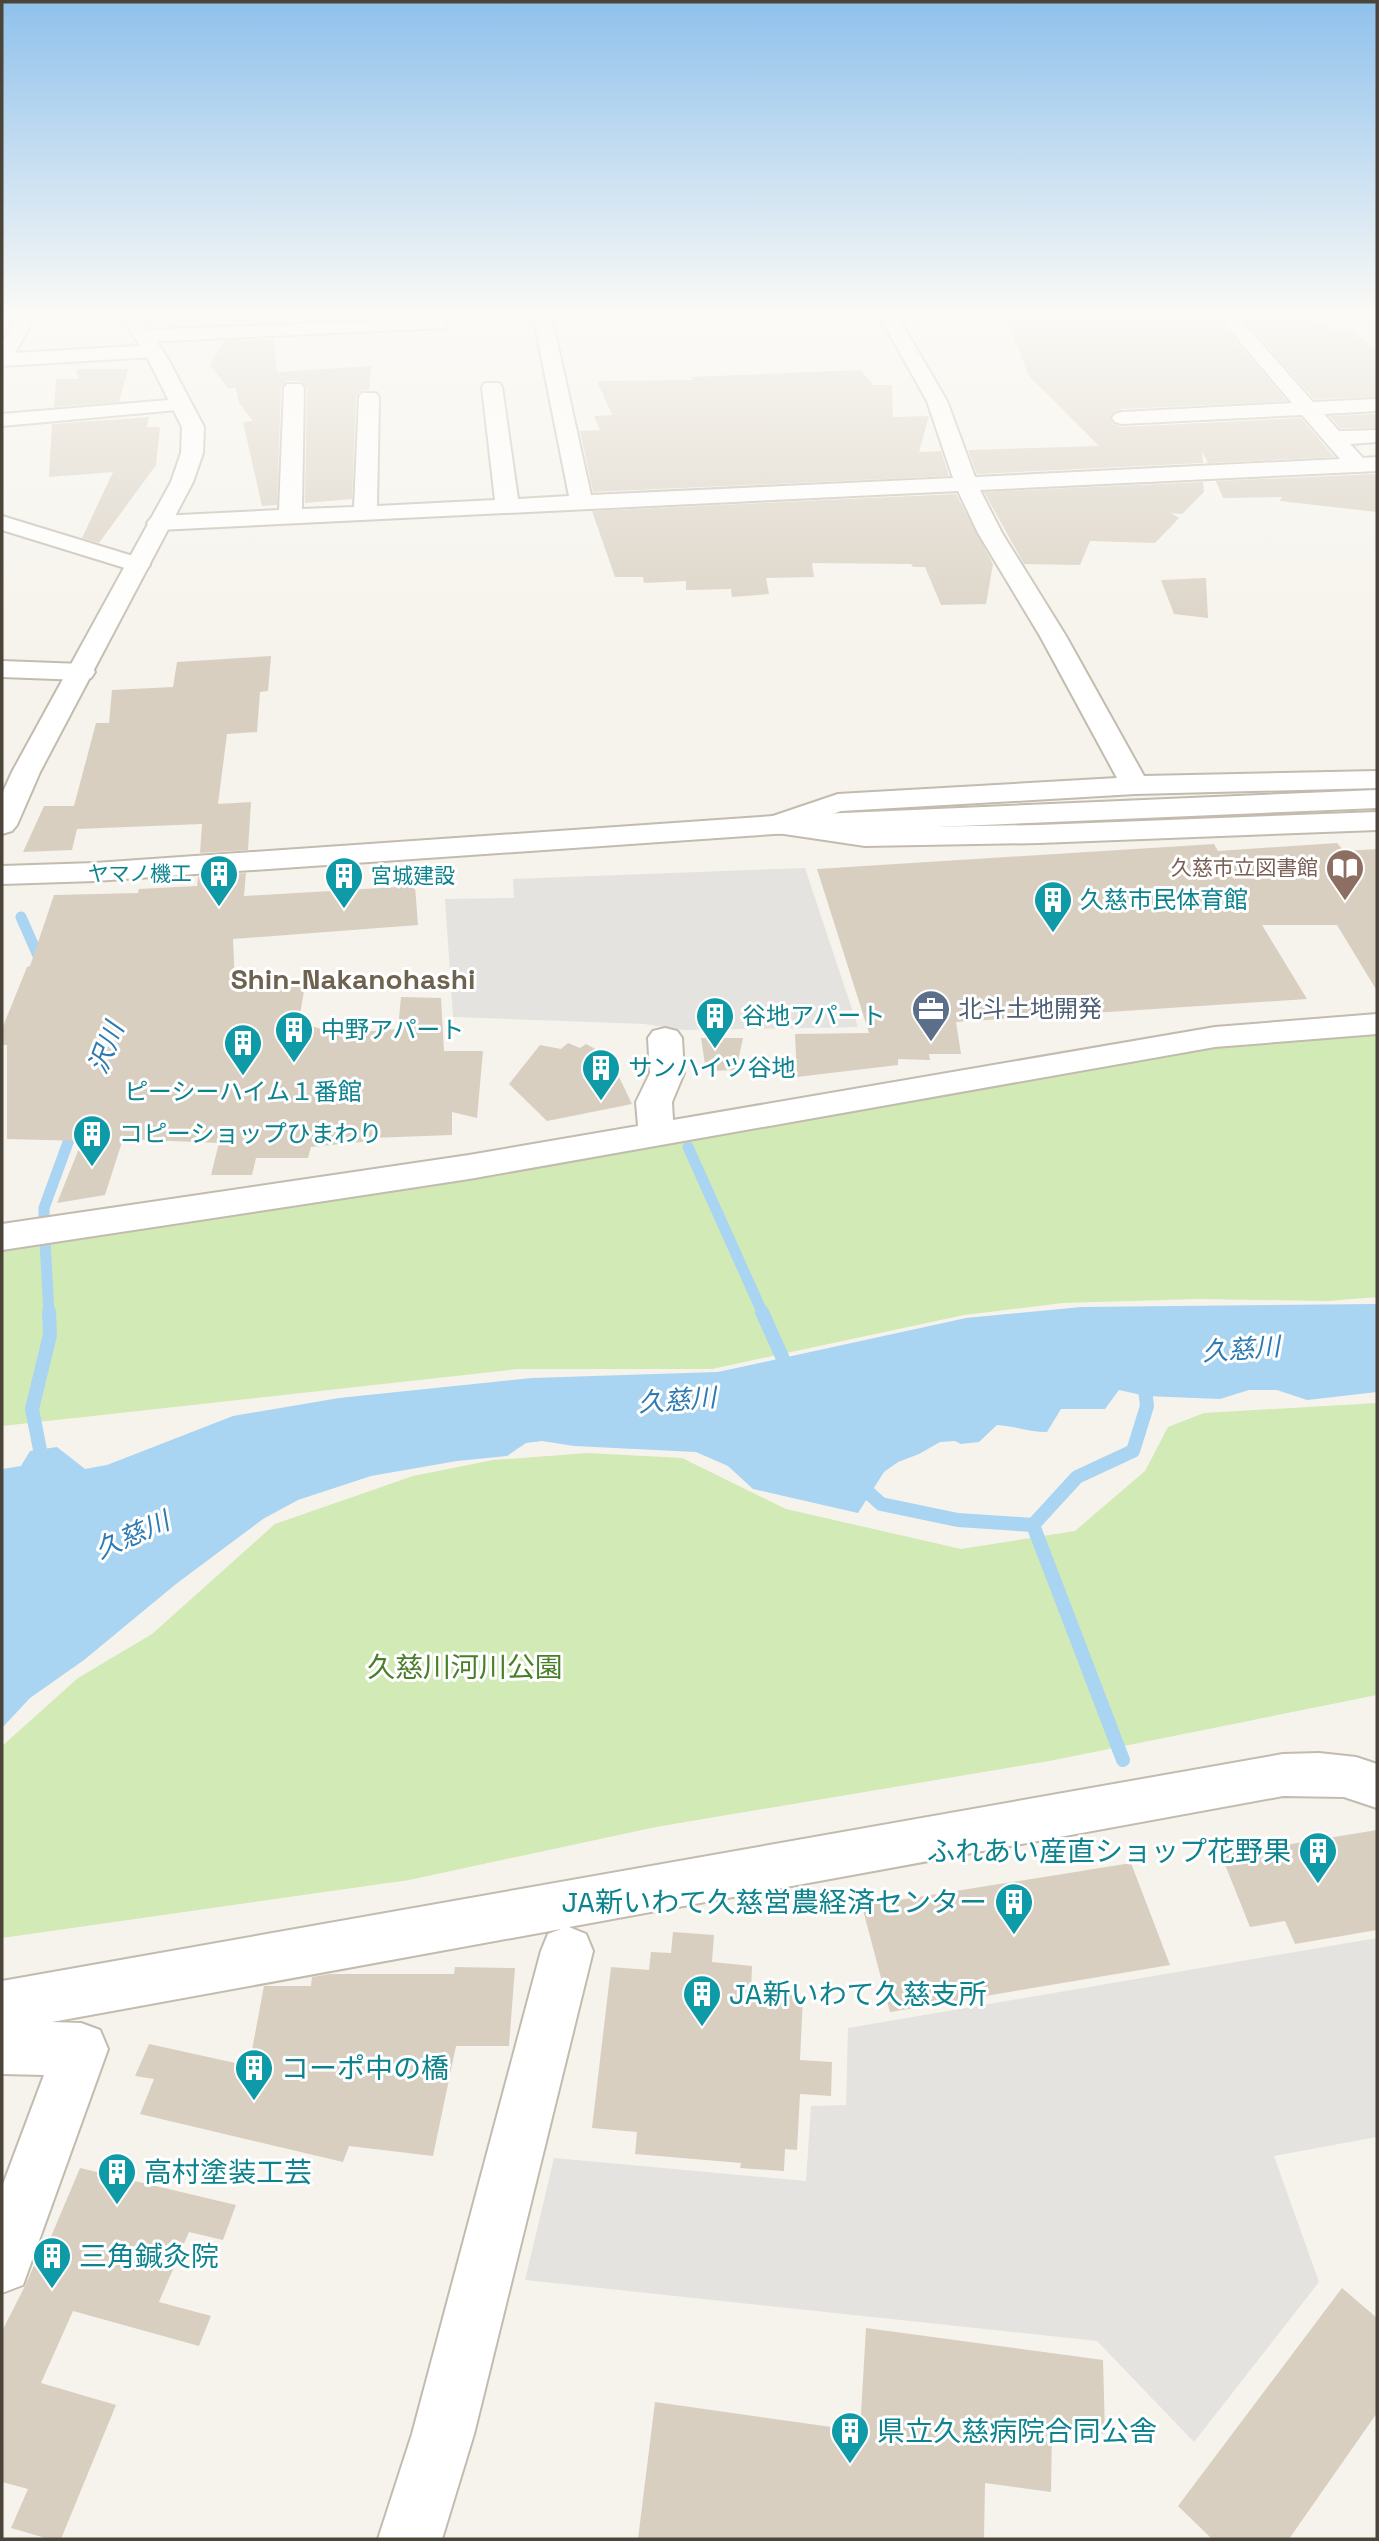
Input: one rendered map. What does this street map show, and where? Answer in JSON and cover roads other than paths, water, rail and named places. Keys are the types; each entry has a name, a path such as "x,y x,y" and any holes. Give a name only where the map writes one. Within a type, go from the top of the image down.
{"street":[{"path":"2,825 26,772 182,482 192,453 193,429"},
{"path":"290,516 293,429"},
{"path":"365,512 368,429"},
{"path":"497,429 507,505"},
{"path":"566,429 581,501"},
{"path":"947,429 967,484 990,533 1053,636 1135,785"},
{"path":"1325,429 1367,464"},
{"path":"1333,438 1377,436"},
{"path":"159,523 1367,464"},
{"path":"2,523 138,565"},
{"path":"2,669 82,672"},
{"path":"774,825 838,803 1135,785 1377,780"},
{"path":"2,875 109,871 774,825 1377,799"},
{"path":"774,825 865,837 1053,834 1377,821"},
{"path":"2,1237 469,1167 1202,1039 1377,1024"},
{"path":"656,1133 654,1102 667,1073 665,1038"},
{"path":"2,2006 1283,1775 1329,1774 1377,1787"},
{"path":"410,2539 443,2434 567,1951"},
{"path":"2,2048 80,2049 2,2264"}],"water":[{"name":"久慈川","path":"1377,1304 1377,1392 1307,1400 1277,1390 1249,1390 1220,1399 1146,1396 1119,1390 1105,1409 1061,1409 1047,1432 997,1425 979,1442 940,1442 898,1462 884,1472 858,1513 753,1489 728,1466 696,1452 574,1446 542,1441 526,1443 507,1456 457,1461 371,1476 298,1500 263,1519 176,1584 84,1660 30,1698 2,1728 2,1469 21,1466 30,1451 57,1447 85,1469 107,1465 233,1416 339,1398 532,1378 718,1372 966,1318 1081,1307"}],"waterway":[{"name":"沢川","path":"21,917 40,960 45,962"},
{"name":"沢川","path":"44,1220 44,1208 74,1126"},
{"path":"688,1147 763,1314"},
{"name":"沢川","path":"45,1241 49,1314"},
{"name":"沢川","path":"43,1465 32,1409 50,1335 49,1312"},
{"path":"762,1312 788,1370"},
{"path":"1033,1525 1077,1477 1133,1451 1147,1406 1144,1381"},
{"path":"859,1484 881,1504 958,1520 1033,1525"},
{"path":"1033,1525 1123,1760"}],"place":[{"name":"久慈市立図書館","path":"1345,902"},
{"name":"ヤマノ機工","path":"219,908"},
{"name":"宮城建設","path":"344,910"},
{"name":"久慈市民体育館","path":"1053,934"},
{"name":"北斗土地開発","path":"931,1043"},
{"name":"谷地アパート","path":"715,1050"},
{"name":"中野アパート","path":"294,1064"},
{"name":"ピーシーハイム１番館","path":"243,1077"},
{"name":"サンハイツ谷地","path":"601,1102"},
{"name":"コピーショップひまわり","path":"92,1168"},
{"name":"ふれあい産直ショップ花野果","path":"1318,1885"},
{"name":"JA新いわて久慈営農経済センター","path":"1014,1936"},
{"name":"JA新いわて久慈支所","path":"702,2028"},
{"name":"コーポ中の橋","path":"254,2102"},
{"name":"高村塗装工芸","path":"117,2206"},
{"name":"三角鍼灸院","path":"52,2290"},
{"name":"県立久慈病院合同公舎","path":"850,2465"}],"district":[{"name":"Shin-Nakanohashi","path":"353,979"}],"park label":[{"name":"久慈川河川公園","path":"465,1667"}]}
